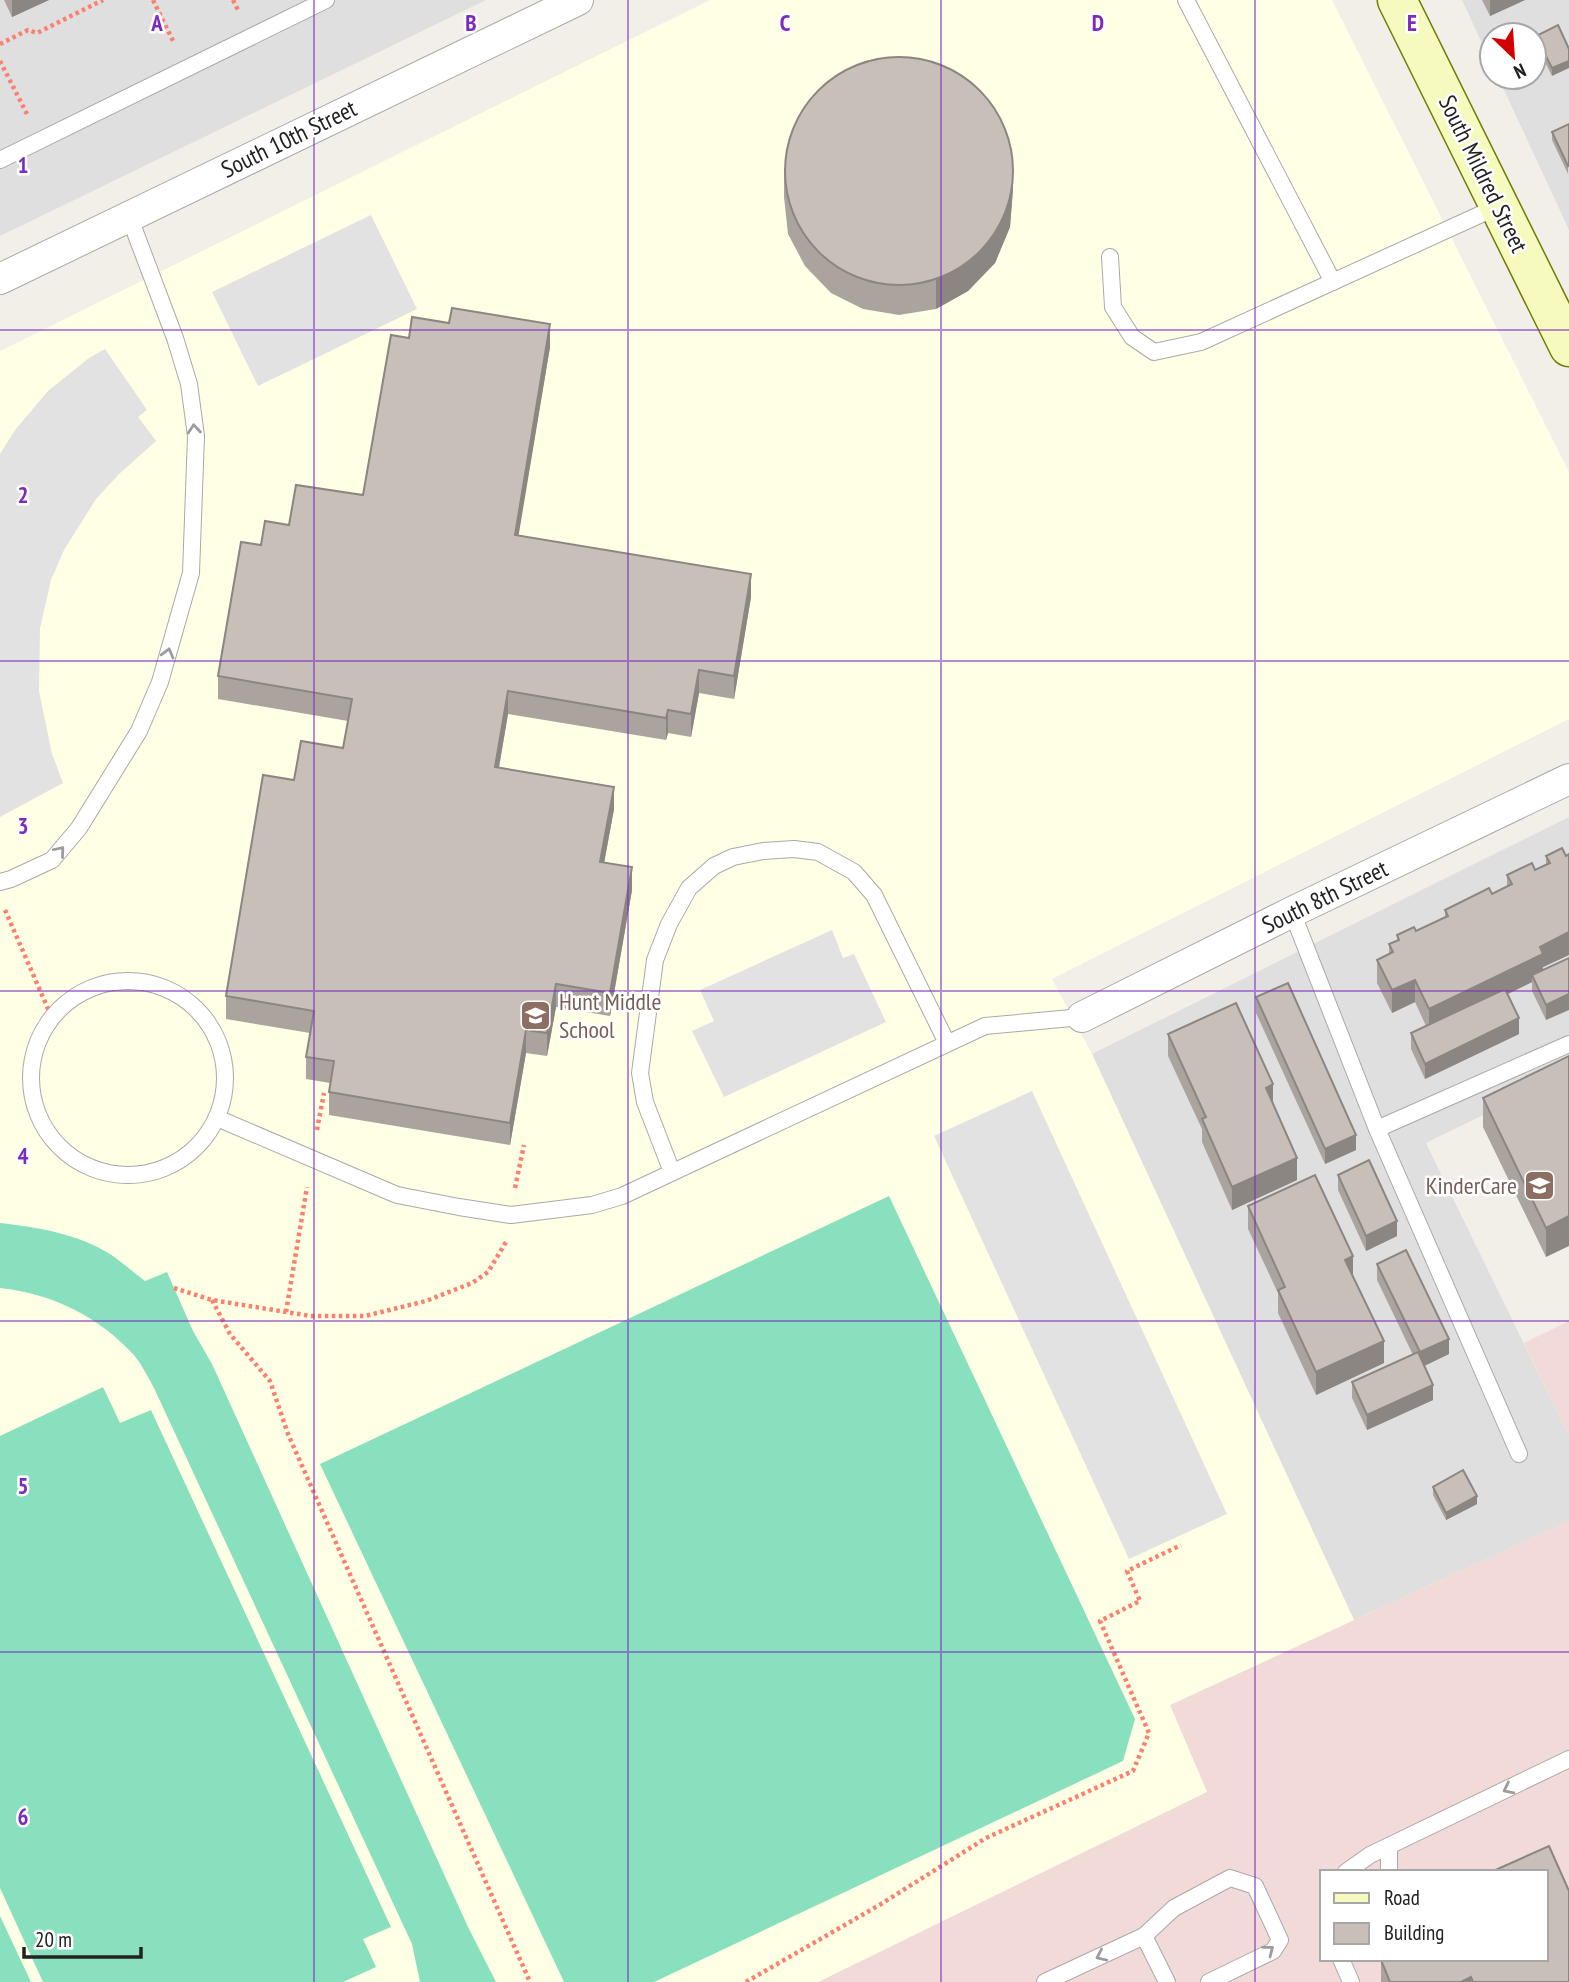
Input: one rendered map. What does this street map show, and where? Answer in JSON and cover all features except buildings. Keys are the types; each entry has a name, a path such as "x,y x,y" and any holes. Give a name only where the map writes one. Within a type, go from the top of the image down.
{"main road":[{"name":"South Mildred Street","path":"1397,0 1569,347"}],"street":[{"name":"South 10th Street","path":"0,279 578,0"},
{"name":"South 8th Street","path":"1082,1017 1292,912 1569,779"}],"lane":[{"path":"0,160 326,0"},
{"path":"1186,0 1333,282"},
{"path":"1110,257 1113,307 1132,337 1154,352 1201,342 1499,206"},
{"path":"0,882 52,860 79,828 139,731 160,682 191,573 195,436 189,384 130,216"},
{"path":"672,1172 645,1102 640,1073 655,960 669,923 689,888 723,861 763,851 794,849 818,852 854,872 874,895 947,1043"},
{"path":"1292,912 1377,1129 1519,1454"},
{"path":"135,981 157,985 179,995 197,1009 212,1028 221,1049 225,1083 217,1118 205,1138 188,1154 168,1166 122,1175 99,1170 78,1161 60,1147 46,1128 36,1107 32,1084 33,1060 40,1038 52,1018 69,1002 89,990 111,982 135,981"},
{"path":"217,1118 397,1195 510,1215 592,1205 622,1196 985,1026 1082,1017"},
{"path":"1377,1129 1569,1044"},
{"path":"1349,1870 1368,1865 1389,1846 1569,1759"},
{"path":"1389,1846 1389,1870"},
{"path":"1045,1982 1144,1936 1174,1908 1230,1878 1255,1886 1280,1940 1273,1951 1209,1982"},
{"path":"1144,1936 1167,1982"},
{"path":"1342,1961 1351,1982"}],"path":[{"path":"0,44 27,30 37,33 103,0"},
{"path":"153,0 186,69"},
{"path":"0,61 40,140"},
{"path":"0,899 52,1018"},
{"path":"286,1311 324,1093"},
{"path":"174,1288 212,1300 310,1317 365,1316 426,1301 472,1283 488,1272 505,1244 524,1145"},
{"path":"212,1300 230,1334 270,1381 288,1434 530,1982"},
{"path":"746,1982 881,1905 986,1838 1133,1771 1149,1733 1100,1621 1140,1601 1126,1571 1181,1545"}],"shaded area":[{"path":"0,0 486,0 0,236"},
{"name":"Hunt Middle School","path":"710,0 1332,0 1569,472 1569,719 1052,979 1092,1054 1354,1620 1170,1705 1207,1792 818,1982 0,1982 0,351"},
{"path":"1462,0 1569,0 1569,230 1504,91 1548,91 1548,21 1478,21 1478,35"},
{"path":"371,215 417,309 258,386 212,292"},
{"path":"105,349 147,410 138,417 156,441 96,499 64,550 51,580 40,628 39,691 52,754 63,783 0,817 0,454 15,430 48,391 89,358"},
{"path":"1569,817 1569,1073 1426,1143 1569,1436 1569,1521 1354,1620 1092,1054"},
{"path":"832,930 843,958 854,954 886,1022 724,1097 692,1031 714,1021 700,990"},
{"path":"1032,1091 1227,1514 1129,1559 934,1136"},
{"path":"1569,1321 1569,1436 1524,1343"},
{"path":"1569,1521 1569,1982 818,1982 1206,1792 1170,1705"}],"green space":[{"path":"889,1196 1135,1719 1123,1761 654,1982 564,1982 320,1464"},
{"path":"0,1223 43,1229 85,1241 110,1254 145,1281 167,1272 193,1331 212,1364 468,1927 496,1982 420,1982 412,1944 147,1375 134,1355 120,1341 90,1318 38,1296 0,1288"},
{"path":"103,1387 120,1423 151,1410 391,1927 363,1939 376,1967 343,1982 43,1982 0,1888 0,1436"},
{"path":"0,1916 31,1982 0,1982"}],"place":[{"name":"Hunt Middle School","path":"536,1016"},
{"name":"KinderCare","path":"1540,1186"}]}
